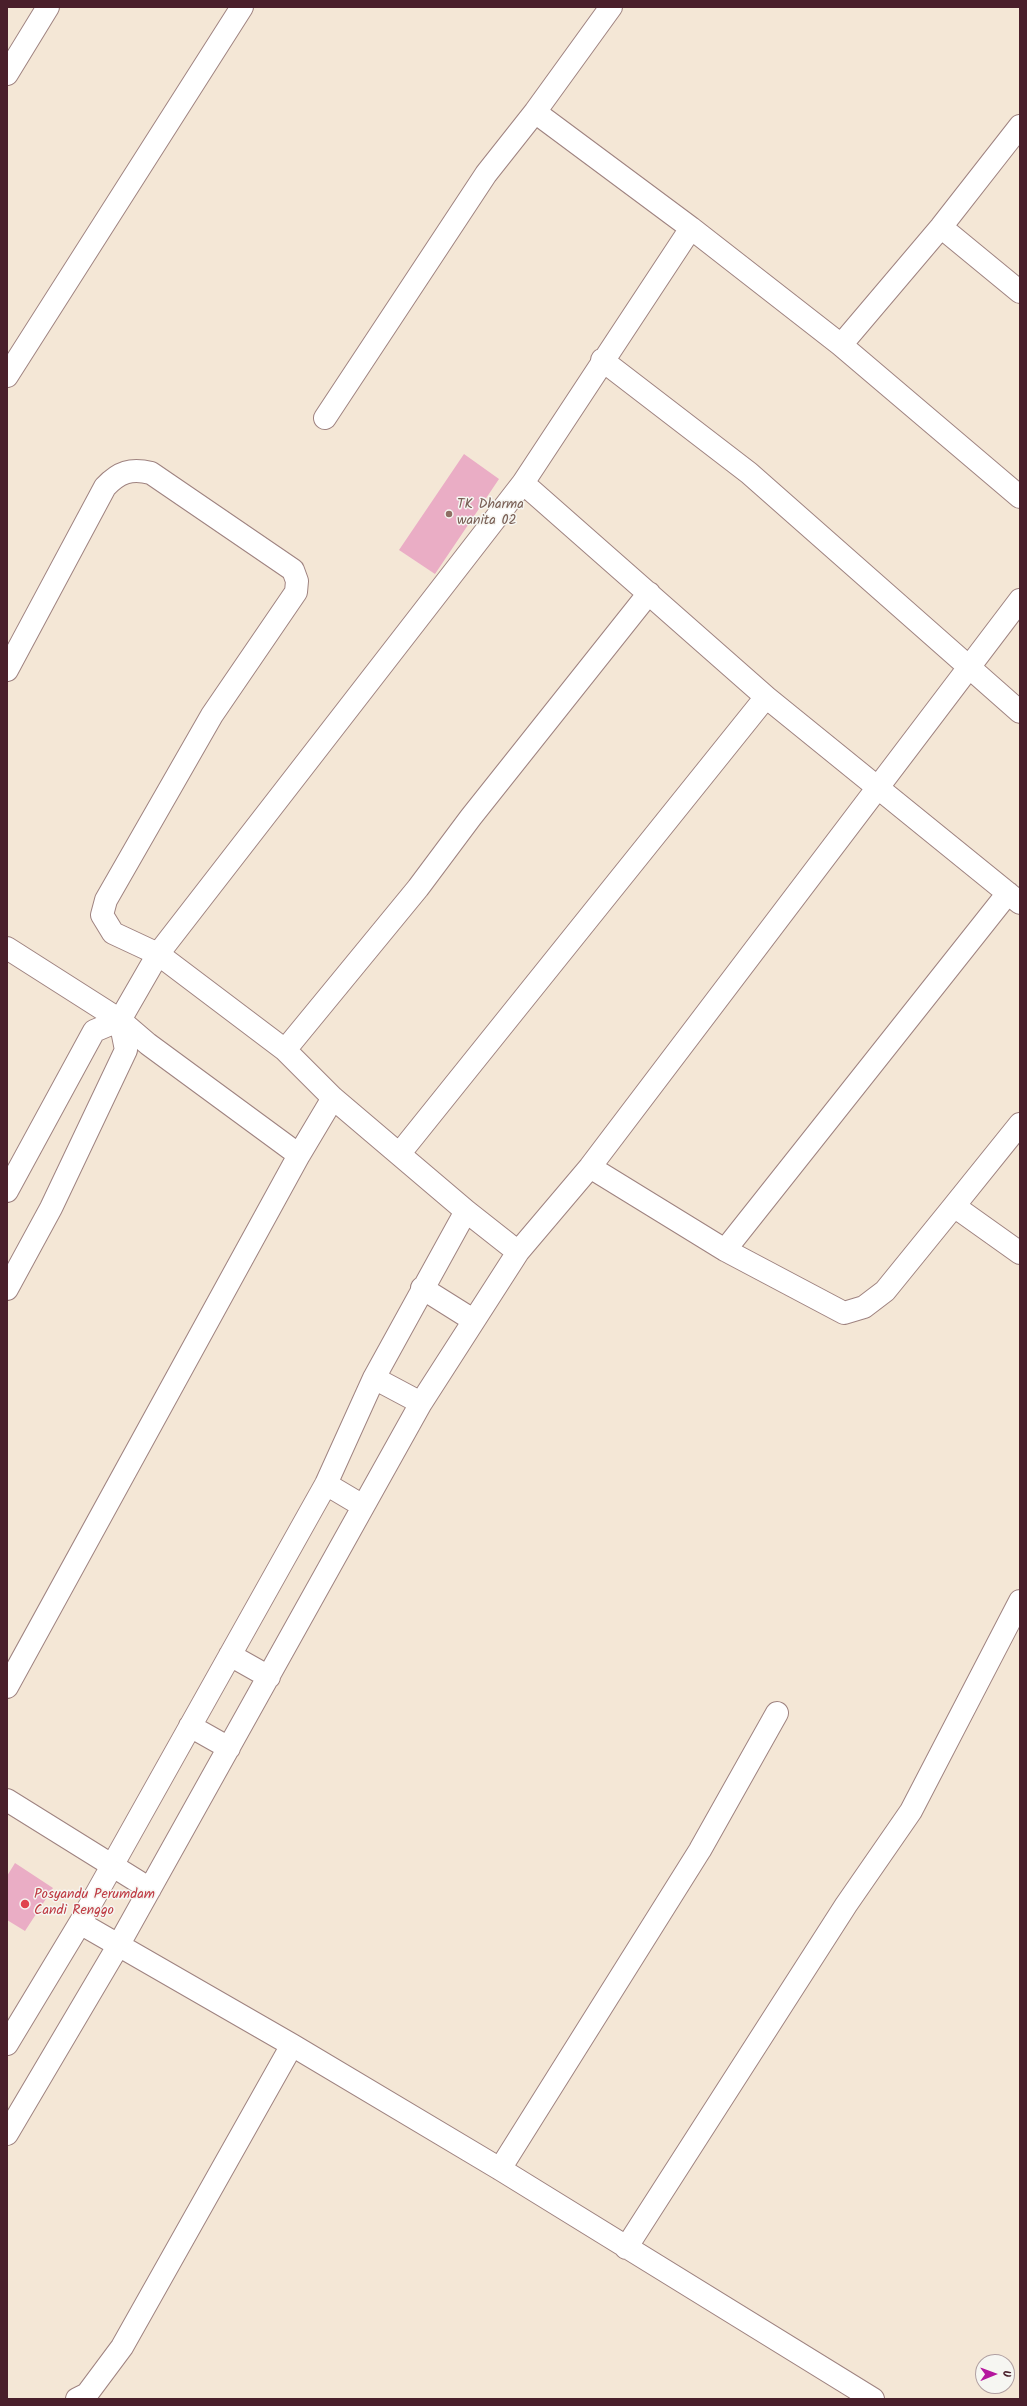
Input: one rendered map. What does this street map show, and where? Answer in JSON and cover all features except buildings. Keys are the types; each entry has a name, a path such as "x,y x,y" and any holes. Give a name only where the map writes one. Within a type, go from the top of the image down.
{"street":[{"path":"7,74 48,7"},
{"path":"11,364 242,7"},
{"path":"325,418 473,193 612,7"},
{"path":"535,112 691,228 841,345 1020,496"},
{"path":"841,345 941,227 1020,126"},
{"path":"941,227 1020,292"},
{"path":"7,1191 94,1031 120,1020 158,954 522,483 602,360 691,228"},
{"path":"602,360 749,473 1020,712"},
{"path":"7,670 105,487 115,476 127,471 139,470 151,473 293,570 297,580 296,592 212,715 106,900 102,915 113,933 158,954 285,1050 333,1098 400,1153 466,1211 518,1252"},
{"path":"522,483 766,697 1014,898 725,1250"},
{"path":"285,1050 418,888 471,817 649,593"},
{"path":"7,2134 118,1946 421,1403 473,1320 518,1252 590,1166 1020,600"},
{"path":"400,1153 766,697"},
{"path":"7,948 120,1020 148,1044 299,1155"},
{"path":"7,1289 51,1208 126,1050 120,1020"},
{"path":"7,1687 299,1155 333,1098"},
{"path":"590,1166 725,1250 844,1313 864,1307 885,1291 1020,1124"},
{"path":"954,1206 1020,1253"},
{"path":"7,2044 80,1923 326,1484 374,1378 422,1288 466,1211"},
{"path":"422,1288 473,1320"},
{"path":"374,1378 421,1403"},
{"path":"326,1484 363,1506"},
{"path":"626,2248 846,1905 912,1811 1020,1601"},
{"path":"230,1655 269,1677"},
{"path":"500,2170 700,1850 777,1712"},
{"path":"190,1726 229,1748"},
{"path":"7,1800 111,1866 150,1888"},
{"path":"80,1923 292,2045 854,2385 873,2399"},
{"path":"77,2399 87,2394 122,2347 292,2045"}],"place":[{"name":"TK Dharma wanita 02","path":"449,514"},
{"name":"Posyandu Perumdam Candi Renggo","path":"25,1904"}]}
